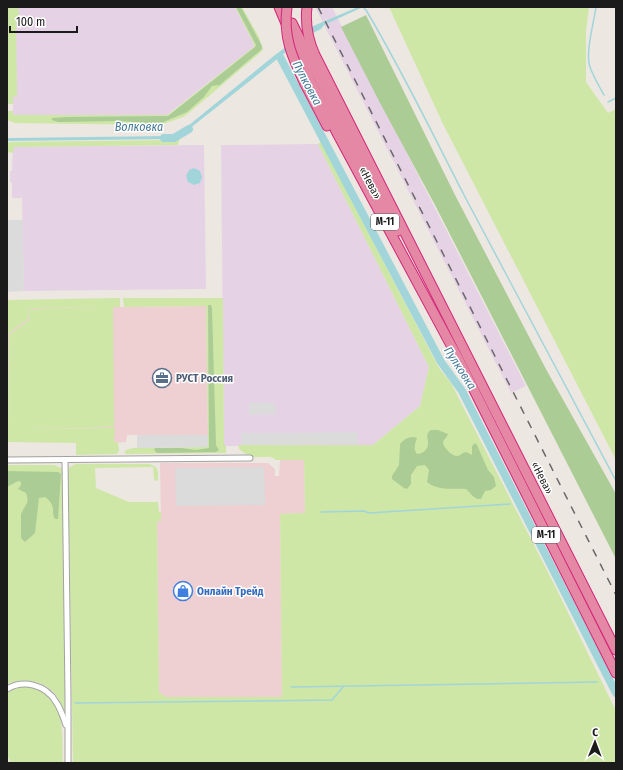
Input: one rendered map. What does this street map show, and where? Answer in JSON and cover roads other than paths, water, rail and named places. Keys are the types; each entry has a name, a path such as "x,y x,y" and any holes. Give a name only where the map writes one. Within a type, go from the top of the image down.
{"highway":[{"path":"279,7 315,80"},
{"path":"286,7 285,28 290,51 315,80"},
{"path":"286,7 315,80"},
{"path":"307,7 307,26 315,80"},
{"name":"«Нева»","path":"315,80 380,200 447,317 616,650"},
{"name":"«Нева»","path":"315,80 368,205 476,397 616,673"}],"street":[{"path":"7,460 250,458"},
{"path":"65,460 68,763"},
{"path":"7,689 15,685 28,684 45,690 56,701 67,727"}],"water":[{"path":"358,7 363,7 324,25 321,29 305,37 184,133 172,139 7,141 9,138 169,136 183,130 311,27"},
{"path":"194,168 200,171 202,177 200,183 194,185 188,182 186,176 189,170"}],"waterway":[{"path":"363,7 404,79 616,481"},
{"path":"596,7 589,46 589,61 593,74 604,95"},
{"name":"Пулковка","path":"280,57 441,362 462,391 616,693"},
{"path":"608,102 616,98"},
{"name":"Волковка","path":"164,138 174,138 189,129"},
{"path":"321,512 364,511 369,513 510,504"},
{"path":"291,687 597,682"},
{"path":"75,703 332,700 343,687"}],"railway":[{"path":"318,7 616,595"}],"place":[{"name":"РУСТ Россия","path":"162,378"},
{"name":"Онлайн Трейд","path":"183,591"}]}
